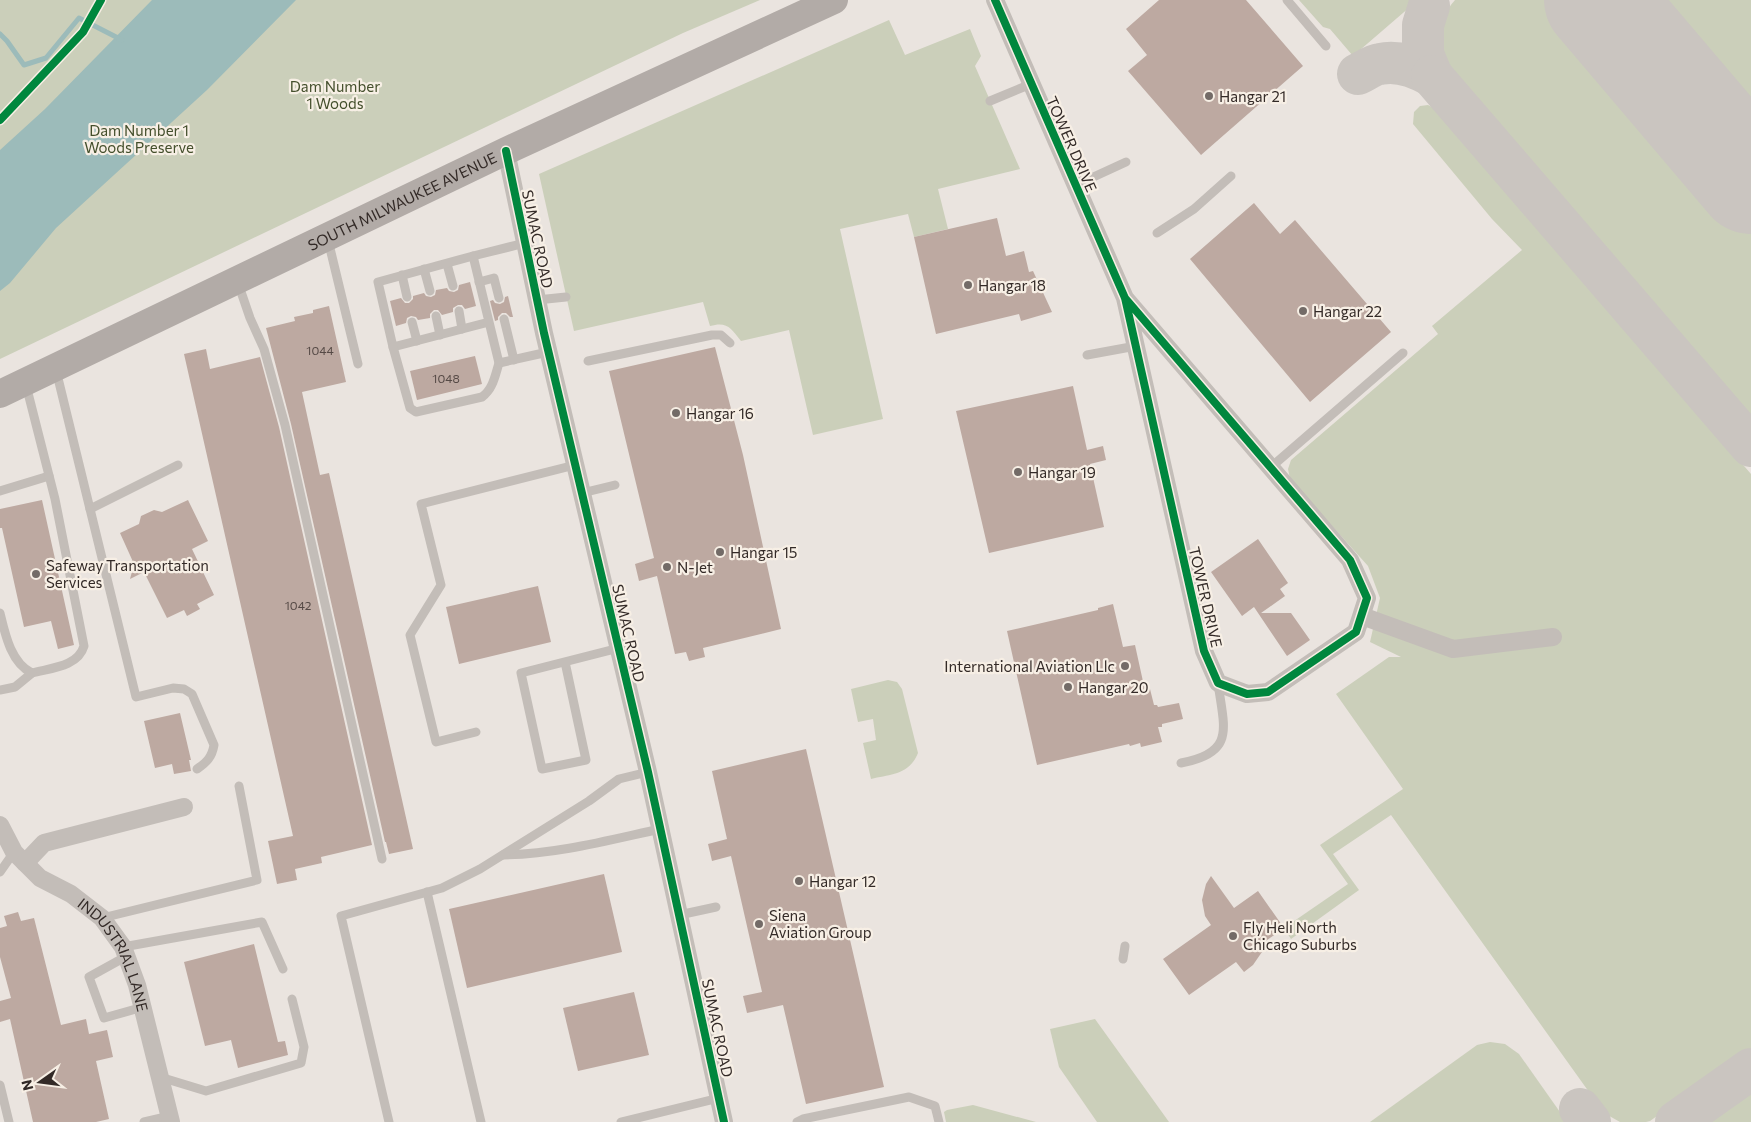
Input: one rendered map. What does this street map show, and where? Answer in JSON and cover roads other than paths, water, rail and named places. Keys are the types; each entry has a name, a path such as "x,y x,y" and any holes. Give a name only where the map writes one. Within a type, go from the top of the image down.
{"main road":[{"name":"SOUTH MILWAUKEE AVENUE","path":"0,394 506,151 834,0"}],"street":[{"name":"TOWER DRIVE","path":"995,0 1125,298 1204,651 1218,683 1247,694 1268,692 1356,632 1367,598 1350,560 1125,298"},
{"name":"SUMAC ROAD","path":"506,151 548,352 648,772 724,1122"},
{"path":"1362,616 1453,648 1553,637"},
{"path":"12,860 44,844 184,807"},
{"name":"INDUSTRIAL LANE","path":"0,825 12,860 40,878 71,894 102,918 125,951 143,1007 170,1119"}],"lane":[{"path":"1287,0 1326,46"},
{"path":"990,101 1031,84"},
{"path":"1076,185 1126,162"},
{"path":"1157,233 1194,209 1231,176"},
{"path":"327,237 358,364"},
{"path":"473,256 499,363 492,386 482,397 416,412 410,408 378,282 424,269 447,264 473,256 525,243"},
{"path":"447,264 453,286"},
{"path":"424,269 430,292"},
{"path":"402,275 406,297"},
{"path":"479,282 494,278 499,298"},
{"path":"237,280 250,318 264,349 286,425 382,859"},
{"path":"537,300 566,297"},
{"path":"459,311 462,329"},
{"path":"436,316 440,335"},
{"path":"504,319 514,360"},
{"path":"412,322 417,340"},
{"path":"393,346 489,322"},
{"path":"588,361 712,335 721,334 730,343"},
{"path":"1087,354 1136,346"},
{"path":"499,363 548,352"},
{"path":"1270,467 1402,353"},
{"path":"55,368 136,697 173,688 184,689 192,694 214,745 207,763 197,769"},
{"path":"0,690 15,687 32,673 72,662 82,653 84,646 50,476 26,382"},
{"path":"90,509 178,465"},
{"path":"476,732 436,742 412,644 410,635 442,585 421,504 575,465"},
{"path":"0,491 50,476"},
{"path":"582,493 615,484"},
{"path":"0,613 5,635 18,662 25,670 32,673"},
{"path":"565,662 586,760 542,769 521,673 619,648"},
{"path":"1181,763 1210,754 1218,748 1223,739 1218,683"},
{"path":"389,1122 341,916 442,888 457,881 480,869 589,801 619,779 648,772"},
{"path":"102,918 257,880 239,786"},
{"path":"503,854 527,854 576,847 660,829"},
{"path":"0,872 12,860"},
{"path":"427,892 481,1122"},
{"path":"679,916 716,907"},
{"path":"143,1007 104,1018 89,977 125,951 262,922 284,969"},
{"path":"1123,959 1125,946"},
{"path":"160,1077 206,1091 301,1063 304,1047 292,999"},
{"path":"0,1085 9,1122"},
{"path":"797,1122 803,1119 910,1097 935,1106 939,1122"},
{"path":"621,1122 719,1098"},
{"path":"144,1122 170,1119"}],"water":[{"path":"152,0 296,0 207,90 56,228 10,283 0,291 0,150 45,109"}],"waterway":[{"path":"0,34 24,65 46,58 79,18 122,40"}],"place":[{"name":"Hangar 21","path":"1209,96"},
{"name":"Hangar 18","path":"968,285"},
{"name":"Hangar 22","path":"1303,311"},
{"name":"Hangar 16","path":"676,413"},
{"name":"Hangar 19","path":"1018,472"},
{"name":"Hangar 15","path":"720,552"},
{"name":"N-Jet","path":"667,567"},
{"name":"Safeway Transportation Services","path":"36,574"},
{"name":"International Aviation Llc","path":"1125,666"},
{"name":"Hangar 20","path":"1068,687"},
{"name":"Hangar 12","path":"799,881"},
{"name":"Siena Aviation Group","path":"759,924"},
{"name":"Fly Heli North Chicago Suburbs","path":"1233,936"}],"park label":[{"name":"Dam Number 1 Woods","path":"335,94"},
{"name":"Dam Number 1 Woods Preserve","path":"139,138"}]}
